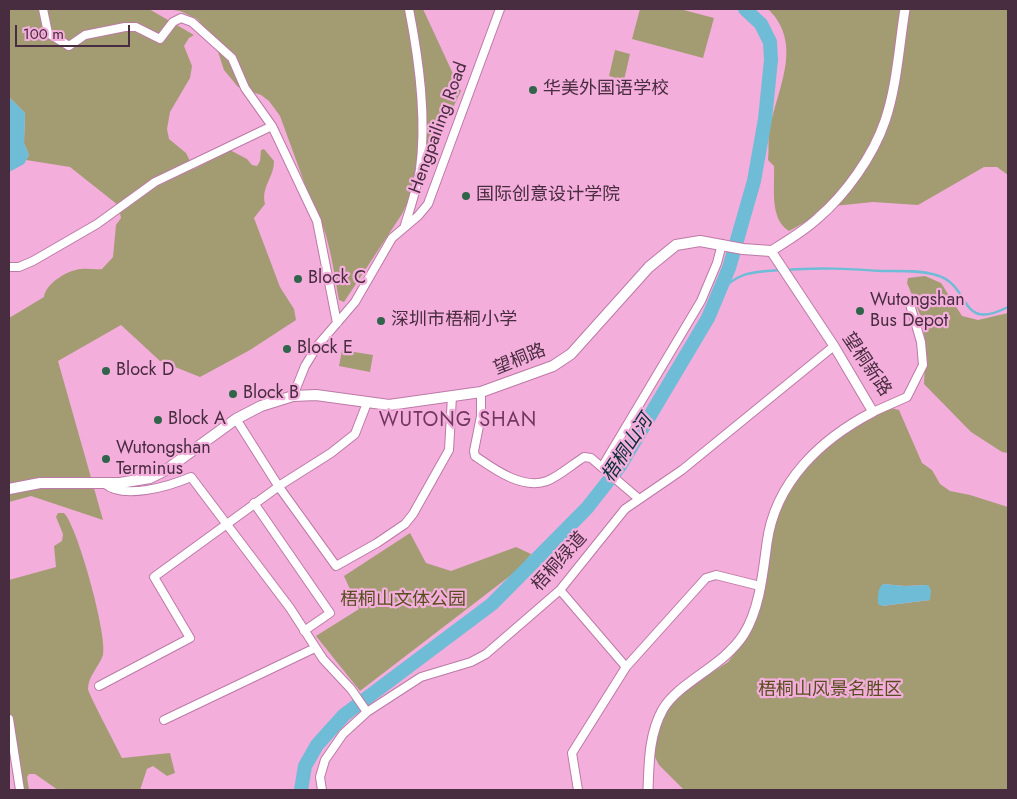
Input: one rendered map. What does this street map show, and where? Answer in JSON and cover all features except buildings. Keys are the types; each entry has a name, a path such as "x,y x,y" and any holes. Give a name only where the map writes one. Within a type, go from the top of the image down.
{"main road":[{"name":"望桐路","path":"9,489 40,483 105,484 135,482 150,478 166,470 236,419 261,406 293,396 316,395 389,405 481,392 553,366 570,354 649,268 676,245 700,240 773,255"}],"street":[{"path":"43,9 48,34 69,46 85,35 125,27 136,27 160,39 173,22 181,18 192,22 232,58 245,88 272,126 317,221 337,324"},
{"path":"405,225 416,191 420,167 422,121 418,70 409,9"},
{"name":"Hengpailing Road","path":"293,396 305,366 318,345 337,324 365,287 392,238 405,225 418,216 428,204 500,9"},
{"path":"773,255 819,218 849,183 874,145 885,121 892,91 905,9"},
{"path":"9,267 19,267 97,224 155,182 272,126"},
{"path":"604,468 701,301 717,263 722,244"},
{"name":"望桐新路","path":"773,255 834,346 873,412 907,397 923,365 920,342 909,301"},
{"name":"梧桐绿道","path":"322,790 320,776 325,760 343,734 366,710 421,677 471,662 486,654 560,590 625,509 682,470 834,346"},
{"path":"481,392 481,416 474,451 475,456 499,472 513,478 536,483 548,480 584,458 591,458 622,482 639,499"},
{"path":"236,419 278,486 336,566 405,524 413,514 449,450 452,396"},
{"path":"98,686 190,638 154,577 278,486 331,453 355,434 367,403"},
{"path":"648,790 650,748 664,707 672,698 718,663 734,648 750,622 760,586 771,523 785,490 798,470 819,448 856,421 873,412"},
{"path":"105,484 111,489 130,490 168,487 191,477 304,630 315,648 366,710"},
{"path":"254,504 330,613 304,630"},
{"path":"578,790 572,753 626,668 706,578 712,574 760,586"},
{"path":"560,590 626,668"},
{"path":"164,720 315,648"},
{"path":"9,719 20,790"}],"green space":[{"path":"9,9 149,9 194,35 189,38 184,46 192,66 190,78 170,112 167,129 169,139 186,153 194,169 230,150 247,159 252,165 257,166 260,161 261,150 264,149 274,161 266,187 265,204 254,218 280,287 294,309 296,320 250,350 200,377 160,361 121,325 58,361 103,520 31,496 9,502 9,318 44,297 49,287 58,278 76,270 102,269 113,257 116,225 121,218 118,205 70,167 26,160 29,155 24,143 25,113 9,97"},
{"path":"166,9 423,9 461,91 402,214 344,302 339,300 322,224 311,201 280,116 269,101 261,95 238,87 224,70 213,37 197,19 180,11"},
{"path":"640,9 680,9 714,18 703,58 632,39"},
{"path":"768,9 1008,9 1008,175 997,167 984,167 918,205 873,202 834,206 789,231 778,219 774,202 774,166 768,160 769,133 782,84 786,53 785,38 779,23"},
{"path":"615,50 630,54 624,80 609,76"},
{"path":"925,276 941,283 962,316 978,320 1008,313 1008,453 1002,452 971,432 924,384 926,345 921,317 907,283 908,278"},
{"path":"342,350 373,355 370,372 339,366"},
{"name":"梧桐山风景名胜区","path":"891,408 899,410 922,463 932,470 940,484 950,491 1008,507 1008,790 684,790 659,765 652,751 655,730 672,698 728,662 741,645 782,500 811,460 854,425","holes":["883,584 905,586 928,585 930,600 882,606"]},
{"path":"58,513 64,513 70,522 90,581 101,626 103,655 88,684 93,700 122,758 170,753 175,773 167,776 153,766 147,769 140,790 58,790 35,774 29,774 27,777 29,790 22,790 9,711 9,580 56,567 54,546 62,541 63,534 56,517"},
{"name":"梧桐山文体公园","path":"410,533 426,563 451,571 516,547 531,554 519,569 360,691 316,636 359,609 344,576"}],"water":[{"path":"9,97 25,113 24,143 29,155 24,164 9,172"},
{"path":"883,584 905,586 928,585 931,590 930,600 882,606 878,604 878,596"}],"waterway":[{"name":"梧桐山河","path":"301,790 305,766 317,745 344,715 492,604 587,508 620,466 708,318 729,268 754,181 765,119 771,60 770,42 761,24 745,9"},
{"path":"787,270 834,269 923,272 948,280 973,311 980,314 992,314 1008,307"},
{"path":"718,294 725,286 746,274 781,270"}],"place":[{"name":"华美外国语学校","path":"533,90"},
{"name":"国际创意设计学院","path":"466,196"},
{"name":"Block C","path":"298,279"},
{"name":"Wutongshan Bus Depot","path":"860,311"},
{"name":"深圳市梧桐小学","path":"381,321"},
{"name":"Block E","path":"287,349"},
{"name":"Block D","path":"106,371"},
{"name":"Block B","path":"233,394"},
{"name":"Block A","path":"158,420"},
{"name":"Wutongshan Terminus","path":"106,459"}],"district":[{"name":"WUTONG SHAN","path":"458,421"}]}
